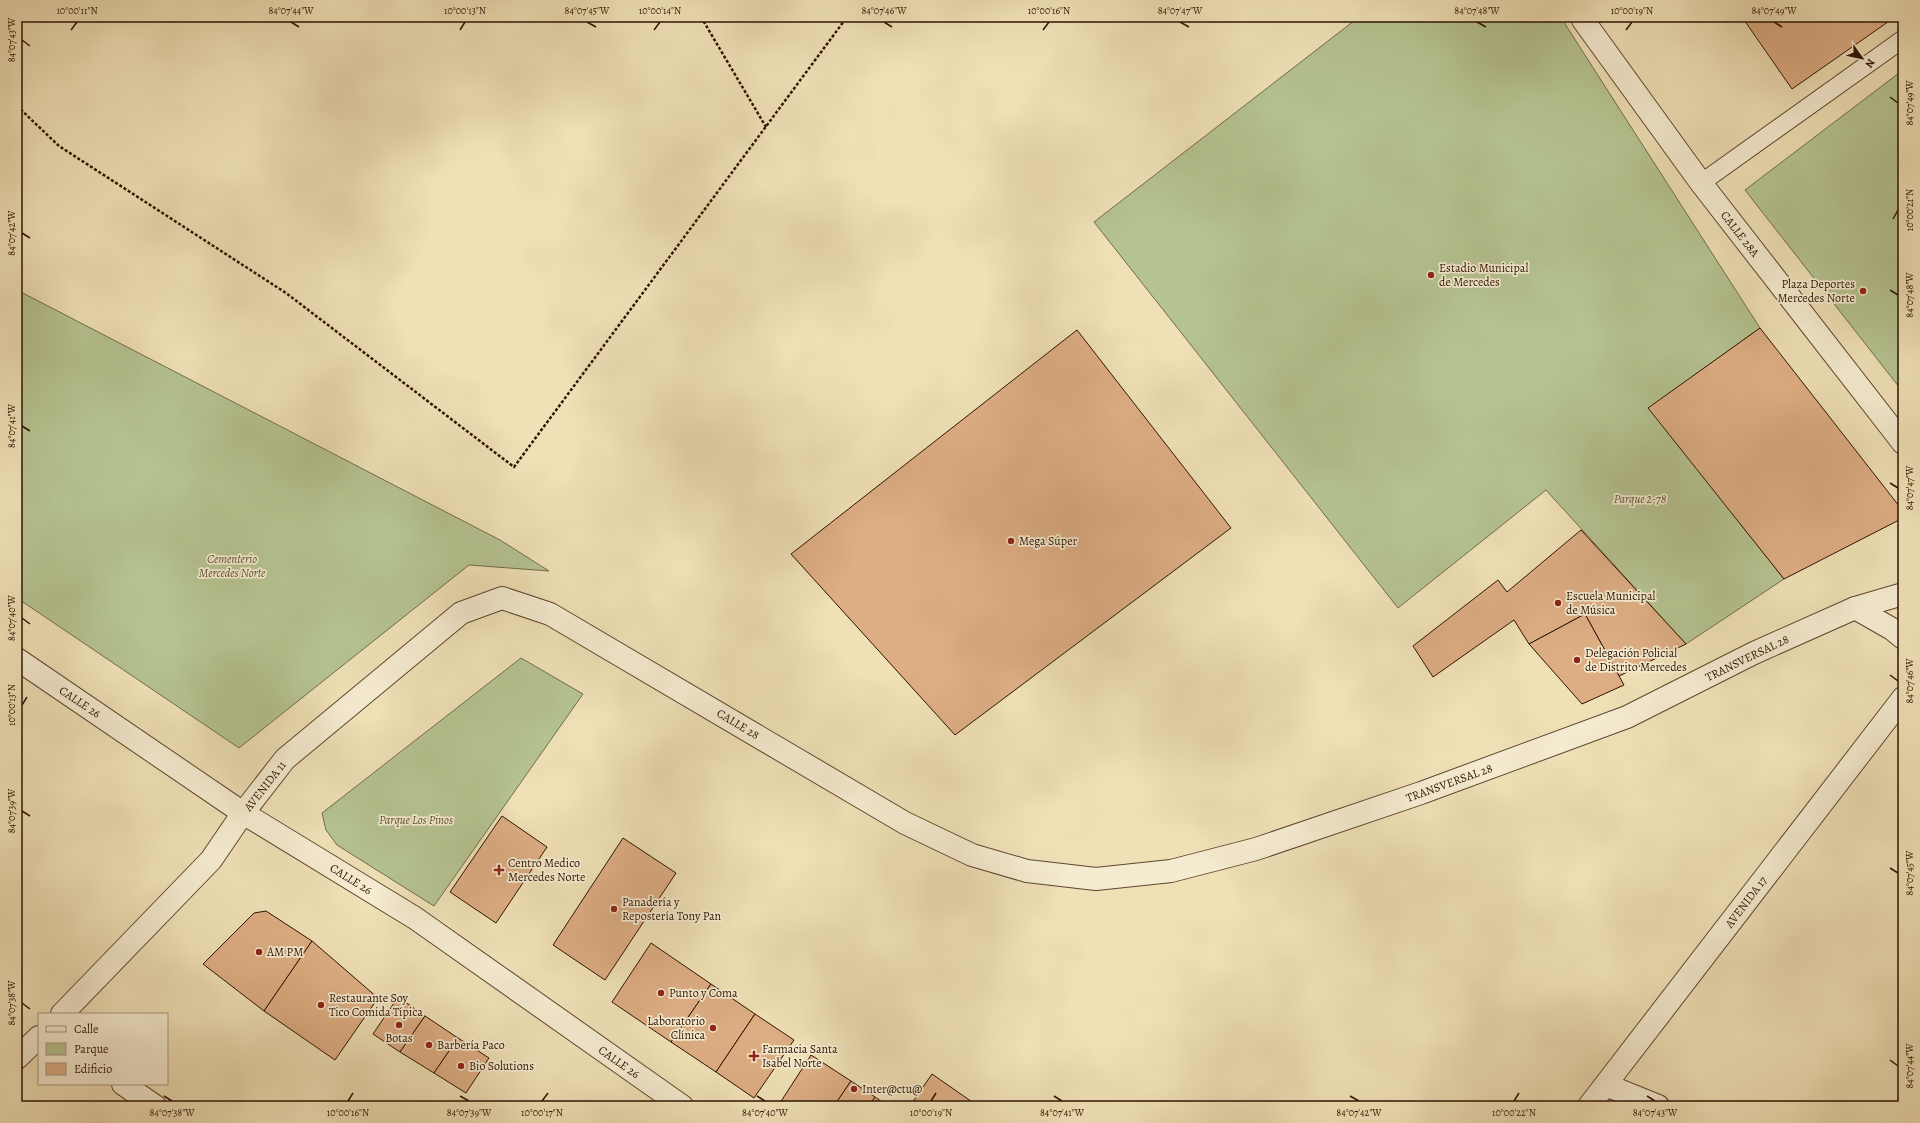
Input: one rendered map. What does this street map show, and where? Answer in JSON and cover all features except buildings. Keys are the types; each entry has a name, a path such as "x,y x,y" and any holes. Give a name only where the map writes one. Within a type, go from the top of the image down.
{"street":[{"name":"CALLE 28A","path":"1583,20 1701,183 1903,443"},
{"name":"TRANSVERSAL 28","path":"972,855 1027,871 1096,879 1171,871 1256,849 1421,793 1627,717 1754,653 1855,608 1903,594"},
{"name":"AVENIDA 11","path":"63,1013 211,860 243,813 285,759 461,613 502,598"},
{"name":"CALLE 28","path":"502,598 550,614 904,823 972,855"},
{"path":"1855,608 1892,629 1903,638"},
{"name":"CALLE 26","path":"17,659 243,813 415,918 682,1106"},
{"name":"AVENIDA 17","path":"1589,1106 1903,698"},
{"path":"17,1058 38,1038"},
{"path":"124,1085 155,1106"},
{"path":"1606,1085 1658,1106"}],"lane":[{"path":"1701,183 1903,39"}],"path":[{"path":"701,17 766,127"},
{"path":"17,106 59,146 286,293 514,467 847,17"}],"green space":[{"name":"Estadio Municipal de Mercedes","path":"1359,17 1564,17 1565,24 1760,328 1649,408 1784,579 1686,644 1546,490 1398,608 1094,222"},
{"name":"Plaza Deportes Mercedes Norte","path":"1903,70 1903,392 1745,190"},
{"name":"Cementerio Mercedes Norte","path":"17,290 500,540 549,571 469,565 239,748 17,598"},
{"name":"Parque Los Pinos","path":"521,658 583,694 434,906 337,845 326,830 322,813"}],"place":[{"name":"Estadio Municipal de Mercedes","path":"1431,275"},
{"name":"Plaza Deportes Mercedes Norte","path":"1863,291"},
{"name":"Mega Súper","path":"1011,541"},
{"name":"Escuela Municipal de Música","path":"1558,603"},
{"name":"Delegación Policial de Distrito Mercedes","path":"1577,660"},
{"name":"Centro Medico Mercedes Norte","path":"499,870"},
{"name":"Panadería y Repostería Tony Pan","path":"614,909"},
{"name":"AM PM","path":"259,952"},
{"name":"Punto y Coma","path":"661,993"},
{"name":"Restaurante Soy Tico Comida Típica","path":"321,1005"},
{"name":"Botas","path":"399,1025"},
{"name":"Laboratorio Clínica","path":"713,1028"},
{"name":"Barbería Paco","path":"429,1045"},
{"name":"Farmacia Santa Isabel Norte","path":"754,1056"},
{"name":"Bio Solutions","path":"461,1066"},
{"name":"Inter@ctu@","path":"854,1089"}],"park label":[{"name":"Parque 2-78","path":"1640,499"}]}
